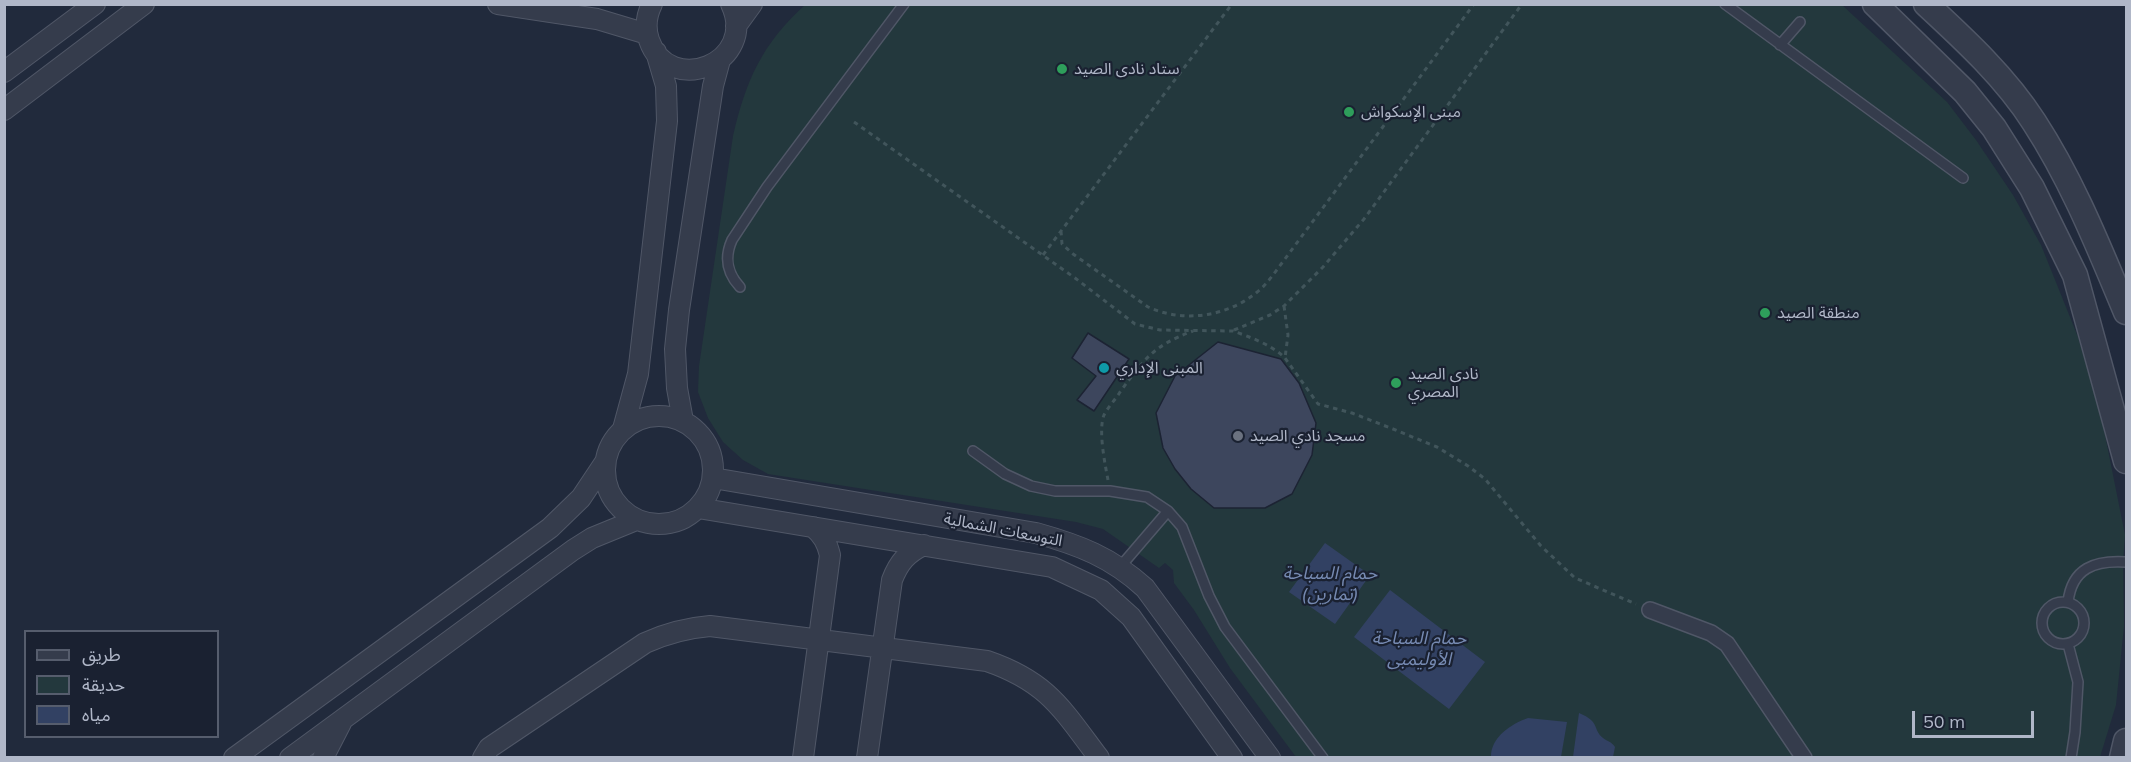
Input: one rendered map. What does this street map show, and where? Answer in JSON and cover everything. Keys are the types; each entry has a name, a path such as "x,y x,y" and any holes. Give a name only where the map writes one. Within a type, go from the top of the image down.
{"street":[{"path":"4,72 95,4"},
{"path":"4,110 144,4"},
{"path":"498,4 597,19 647,34"},
{"path":"652,4 647,22 647,34 651,46 668,64 679,69 694,70 708,67 720,60 729,50 735,39 736,26 735,12 731,4"},
{"path":"736,26 752,4"},
{"path":"1875,4 1965,92 1994,128 2032,188 2075,275 2127,461"},
{"path":"1926,4 2005,83 2034,121 2079,202 2127,312"},
{"path":"623,429 638,374 667,121 666,86 656,52"},
{"path":"683,422 677,388 675,349 713,86 720,60"},
{"path":"2075,275 2107,266"},
{"path":"234,758 550,528 581,498 605,462 615,438 634,422 652,417 671,417 693,427 707,445 713,467 713,478 710,489 698,508 687,517 675,522 656,524 636,520 625,513 611,496 604,474 605,462"},
{"name":"التوسعات الشمالية","path":"713,478 1036,534 1077,545 1096,553 1120,567 1145,588 1270,758"},
{"path":"698,508 1052,567 1101,590 1131,617 1232,758"},
{"path":"290,758 573,550 592,538 636,520"},
{"path":"810,758 804,758 817,639 830,555 821,534 813,527"},
{"path":"867,758 892,580 904,558 924,545"},
{"path":"1101,590 1120,567"},
{"path":"1650,610 1711,633 1726,644 1804,758"},
{"path":"483,758 489,748 645,643 666,633 687,627 710,626 987,662 1024,677 1056,701 1099,758"},
{"path":"323,758 344,718"},
{"path":"2122,758 2127,741"}],"lane":[{"path":"740,287 734,281 727,265 732,240 767,187 904,4"},
{"path":"1725,4 1963,178"},
{"path":"1780,45 1800,22"},
{"path":"973,451 1005,474 1031,486 1055,490 1110,491 1147,496 1168,511 1182,527 1209,596 1225,627 1323,758"},
{"path":"1120,567 1168,511"},
{"path":"2068,602 2069,589 2082,572 2097,563 2127,562"},
{"path":"2060,602 2068,602 2080,610 2085,623 2080,637 2068,644 2052,641 2045,635 2042,627 2045,611 2060,602"},
{"path":"2068,644 2078,682 2071,758"}],"path":[{"path":"1043,255 1232,4"},
{"path":"1061,231 1062,244 1073,254 1130,295 1162,314 1184,317 1208,315 1240,302 1256,293 1276,271 1474,4"},
{"path":"1233,331 1270,315 1284,306 1323,267 1364,219 1522,4"},
{"path":"854,122 1043,255 1136,324 1160,330 1233,331 1279,352 1286,358 1306,385 1315,402 1325,407 1352,413 1437,447 1468,466 1485,479 1541,546 1575,578 1650,610"},
{"path":"1284,306 1288,334 1286,358"},
{"path":"1110,491 1104,461 1104,416 1152,351 1169,340 1195,330"}],"green space":[{"name":"نادى الصيد المصري","path":"805,5 1842,5 1947,102 1976,140 2013,195 2041,245 2078,337 2101,415 2125,535 2124,626 2116,705 2100,757 1296,757 1230,668 1194,610 1174,583 1173,570 1165,563 1159,568 1103,529 1076,522 768,474 743,460 723,442 708,418 698,392 699,366 733,136 738,116 750,80 767,49 777,34"}],"water":[{"name":"حمام السباحة (تمارين)","path":"1325,543 1370,575 1335,624 1289,592"},
{"name":"حمام السباحة الأوليمبى","path":"1390,590 1485,662 1449,709 1354,637"},
{"path":"1579,713 1590,719 1600,735 1614,745 1613,757 1573,757"},
{"path":"1528,718 1567,722 1561,757 1491,757 1498,737 1515,724"}],"building":[{"name":"المبنى الإداري","path":"1088,333 1129,359 1094,411 1077,400 1096,376 1072,358"},
{"name":"مسجد نادي الصيد","path":"1218,342 1281,359 1299,383 1316,423 1312,455 1292,494 1265,508 1214,508 1191,489 1175,469 1163,448 1156,413 1175,376"}],"place":[{"name":"ستاد نادى الصيد","path":"1062,69"},
{"name":"مبنى الإسكواش","path":"1349,112"},
{"name":"منطقة الصيد","path":"1765,313"},
{"name":"المبنى الإداري","path":"1104,368"},
{"name":"نادى الصيد المصري","path":"1396,383"},
{"name":"مسجد نادي الصيد","path":"1238,436"}]}
